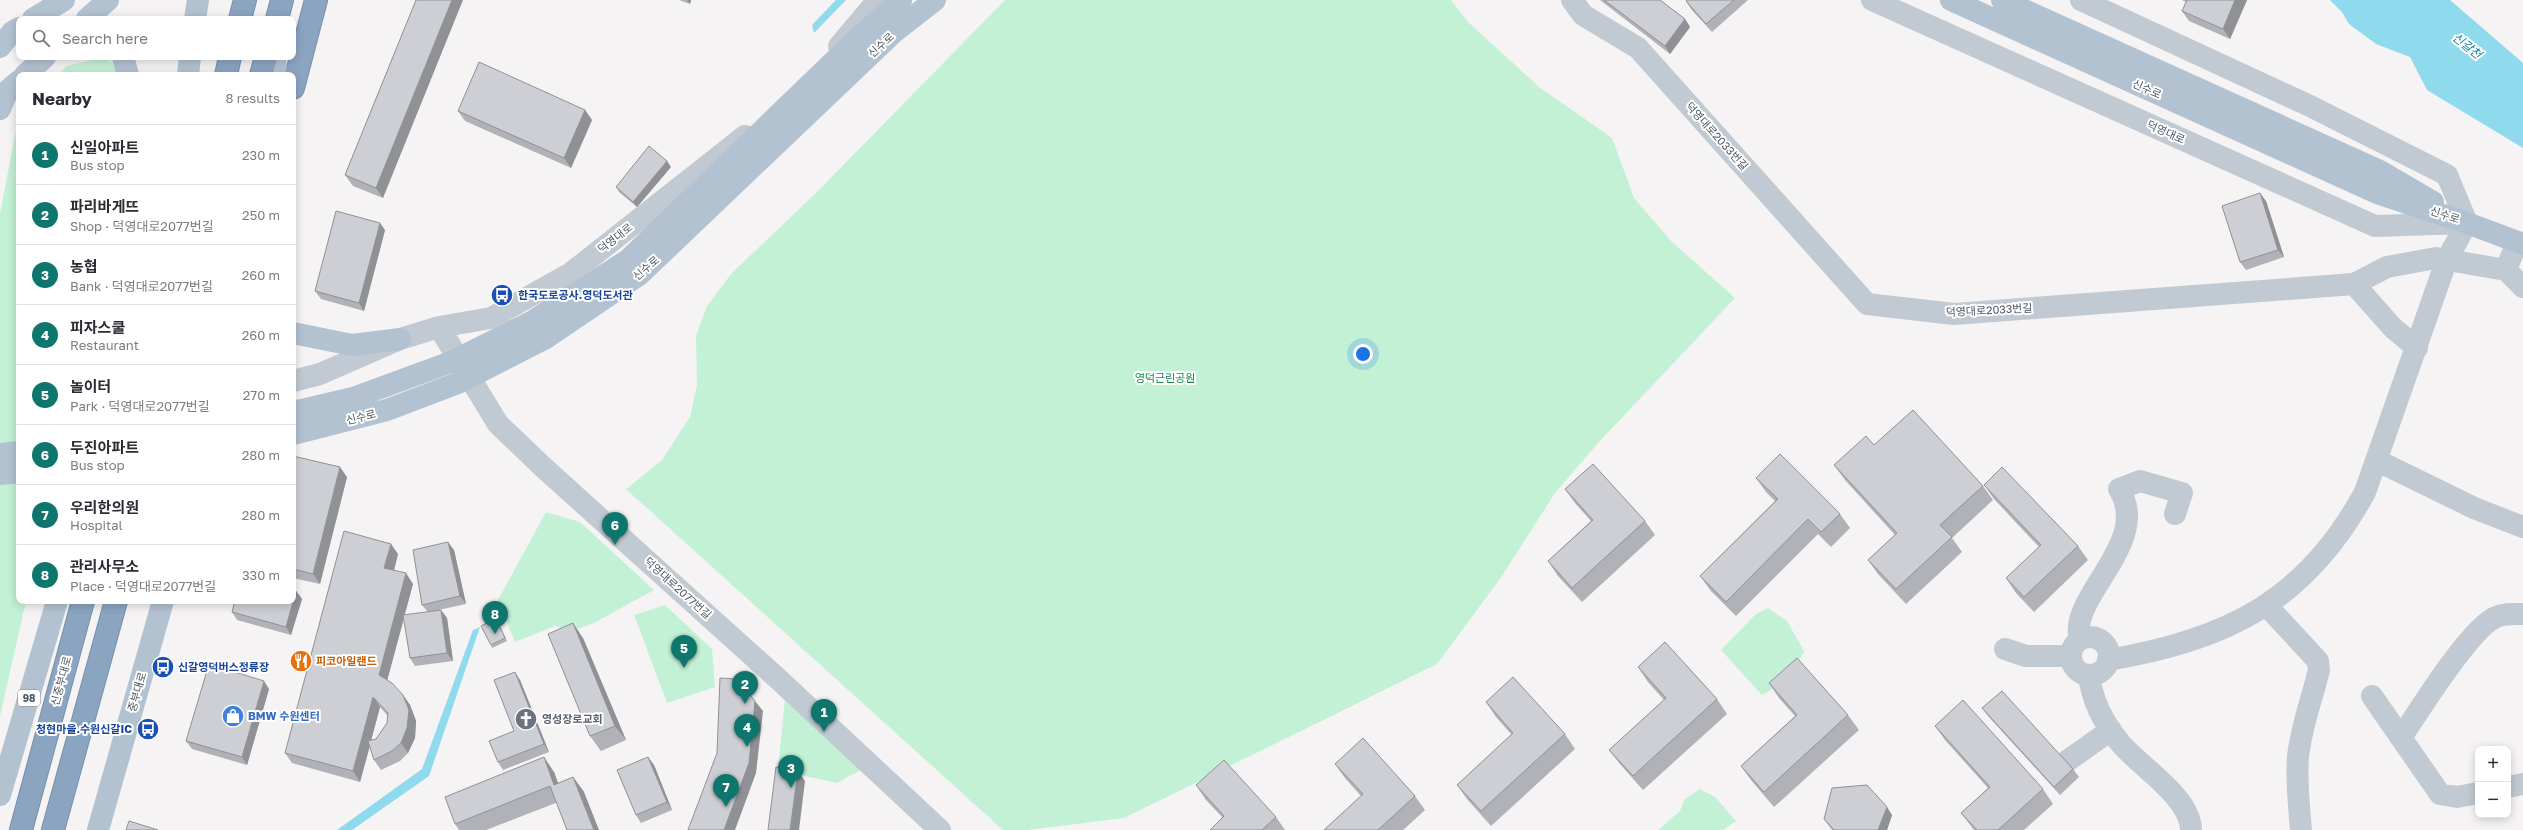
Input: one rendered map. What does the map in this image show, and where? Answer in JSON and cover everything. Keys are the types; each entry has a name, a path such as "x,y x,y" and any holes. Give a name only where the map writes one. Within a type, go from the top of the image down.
{"highway":[{"path":"241,16 245,0"},
{"path":"278,16 282,0"},
{"path":"296,77 316,0"},
{"path":"227,72 229,60"},
{"path":"262,72 265,60"},
{"name":"신중부대로","path":"20,830 82,604"},
{"path":"53,830 115,604"}],"main road":[{"path":"38,16 64,0"},
{"path":"90,16 108,0"},
{"path":"195,16 198,0"},
{"path":"270,0 272,16"},
{"name":"신수로","path":"296,411 353,398 451,362 533,321 628,260 858,38 901,0"},
{"name":"신수로","path":"296,433 387,410 458,383 546,338 614,292 639,275 894,32 935,0"},
{"name":"신수로","path":"1951,0 2377,193 2467,223"},
{"name":"신수로","path":"2002,0 2380,171 2467,223"},
{"path":"0,47 12,32 16,30"},
{"path":"28,72 42,60"},
{"path":"124,60 127,72"},
{"path":"188,72 190,60"},
{"path":"274,60 276,72"},
{"path":"0,109 8,90 16,83"},
{"name":"덕영대로","path":"2467,223 2520,243"},
{"path":"296,334 352,344 400,339"},
{"path":"0,454 16,452"},
{"path":"0,474 16,472"},
{"name":"98","path":"0,795 56,604"},
{"name":"중부대로","path":"98,830 162,604"}],"street":[{"name":"덕영대로","path":"296,380 320,374 400,339 438,327 492,318 571,273 796,96 878,0"},
{"name":"덕영대로2033번길","path":"1572,0 1583,15 1638,48 1867,304 1954,314 2354,284 2387,266 2436,258 2506,270"},
{"name":"덕영대로","path":"1872,0 2375,226 2467,223"},
{"path":"2081,0 2310,106 2446,175 2467,223 2447,259 2378,461 2351,519 2332,545 2293,586 2267,606 2217,632 2149,653 2108,660"},
{"path":"2520,243 2506,270 2523,287"},
{"path":"2354,284 2393,328 2417,348"},
{"path":"492,318 478,354 484,393 498,424"},
{"name":"덕영대로2077번길","path":"438,327 498,424 543,467 776,677 940,830"},
{"path":"2378,461 2474,508 2523,527"},
{"path":"2005,649 2026,656 2075,648 2092,638 2098,639 2106,648 2108,660 2103,670 2089,675 2083,674 2074,667 2075,648 2080,619 2112,559 2127,523 2127,505 2119,489 2140,481 2182,493 2175,514"},
{"path":"2267,606 2318,661 2319,670 2302,733 2298,757 2298,800 2302,830"},
{"path":"2401,738 2431,691 2478,631 2495,617 2523,614"},
{"path":"2089,675 2094,699 2111,730 2134,758 2183,805 2191,822 2191,830"},
{"path":"2372,696 2442,796 2457,797 2475,794"},
{"path":"2067,761 2111,730"},
{"path":"2511,786 2523,784"}],"green space":[{"name":"영덕근린공원","path":"1005,0 1451,0 1468,22 1539,87 1612,138 1634,198 1671,241 1735,298 1598,443 1555,493 1502,576 1437,664 1124,818 1028,830 1003,830 626,489 662,460 690,417 697,385 696,336 707,306 732,273 818,191"},
{"path":"93,60 107,60 125,68 125,72 61,72 66,66"},
{"path":"16,134 16,604 25,604 0,716 0,214"},
{"path":"546,512 580,522 654,590 594,623 571,631 555,626 515,642 498,600"},
{"path":"665,605 712,649 715,687 667,703 634,615"},
{"path":"1768,608 1787,621 1804,651 1797,665 1787,677 1762,695 1721,650 1756,614"},
{"path":"785,699 861,770 837,783 778,770"},
{"path":"1700,789 1715,797 1736,821 1723,830 1658,830 1680,811 1684,800"}],"water":[{"path":"836,0 846,0 814,33 812,25"},
{"name":"신갈천","path":"2330,0 2450,0 2523,63 2523,148 2427,90 2410,57 2376,44 2349,24 2342,12"},
{"path":"480,627 429,776 352,830 337,830 422,769 473,630"}],"building":[{"path":"416,0 452,0 376,188 345,175"},
{"path":"1604,0 1660,0 1685,19 1665,46"},
{"path":"1734,0 1706,24 1686,1"},
{"path":"2187,0 2235,0 2223,29 2182,11"},
{"path":"479,62 585,110 564,158 458,111"},
{"path":"649,146 667,161 633,202 616,187"},
{"path":"2260,193 2278,250 2240,262 2222,206"},
{"path":"336,211 380,223 359,303 315,291"},
{"path":"1913,410 1983,486 1940,525 1952,537 1896,589 1868,560 1897,533 1834,465 1866,436 1874,445"},
{"path":"1780,454 1840,514 1821,532 1808,519 1726,602 1700,576 1778,499 1756,478"},
{"path":"296,457 340,467 313,574 296,570"},
{"path":"1593,464 1645,521 1572,588 1548,561 1593,520 1565,489"},
{"path":"2002,467 2078,546 2024,597 2006,578 2041,545 1984,485"},
{"path":"344,531 391,544 384,568 406,573 379,675 392,683 403,695 409,710 407,728 401,743 392,751 374,760 368,741 376,739 387,723 388,713 373,697 353,771 285,753"},
{"path":"448,542 460,596 422,605 413,550"},
{"path":"234,604 292,604 286,627 232,612"},
{"path":"441,610 447,653 410,658 403,615"},
{"path":"496,618 505,638 491,645 481,626"},
{"path":"573,623 615,726 590,736 548,634"},
{"path":"1665,642 1717,699 1633,776 1609,750 1666,698 1638,667"},
{"path":"1797,658 1848,715 1764,792 1741,766 1797,715 1769,683"},
{"path":"209,664 264,681 242,757 186,741"},
{"path":"515,672 544,744 498,762 489,741 514,731 494,680"},
{"path":"1513,677 1565,734 1481,811 1457,785 1513,733 1486,702"},
{"path":"720,678 737,679 755,701 749,763 724,830 688,830 717,753"},
{"path":"2002,691 2073,769 2054,787 1982,708"},
{"path":"1963,700 2043,789 1998,830 1977,830 1961,813 1990,787 1935,726"},
{"path":"1363,738 1415,796 1378,830 1324,830 1363,794 1335,764"},
{"path":"544,757 554,785 573,777 594,830 567,830 550,786 455,824 445,797"},
{"path":"648,757 667,802 636,815 617,770"},
{"path":"1224,760 1276,817 1262,830 1210,830 1224,816 1196,785"},
{"path":"776,767 798,771 790,830 768,830"},
{"path":"1867,785 1887,807 1878,830 1834,830 1824,819 1832,788"},
{"path":"129,821 158,830 126,830"}],"place":[{"name":"한국도로공사.영덕도서관","path":"502,295"},
{"name":"두진아파트","path":"615,545"},
{"name":"관리사무소","path":"495,634"},
{"name":"피코아일랜드","path":"301,661"},
{"name":"신갈영덕버스정류장","path":"163,667"},
{"name":"놀이터","path":"684,668"},
{"name":"파리바게뜨","path":"745,704"},
{"name":"BMW 수원센터","path":"233,716"},
{"name":"영성장로교회","path":"526,719"},
{"name":"청현마을.수원신갈IC","path":"148,729"},
{"name":"신일아파트","path":"824,732"},
{"name":"피자스쿨","path":"747,747"},
{"name":"농협","path":"791,788"},
{"name":"우리한의원","path":"726,807"}]}
